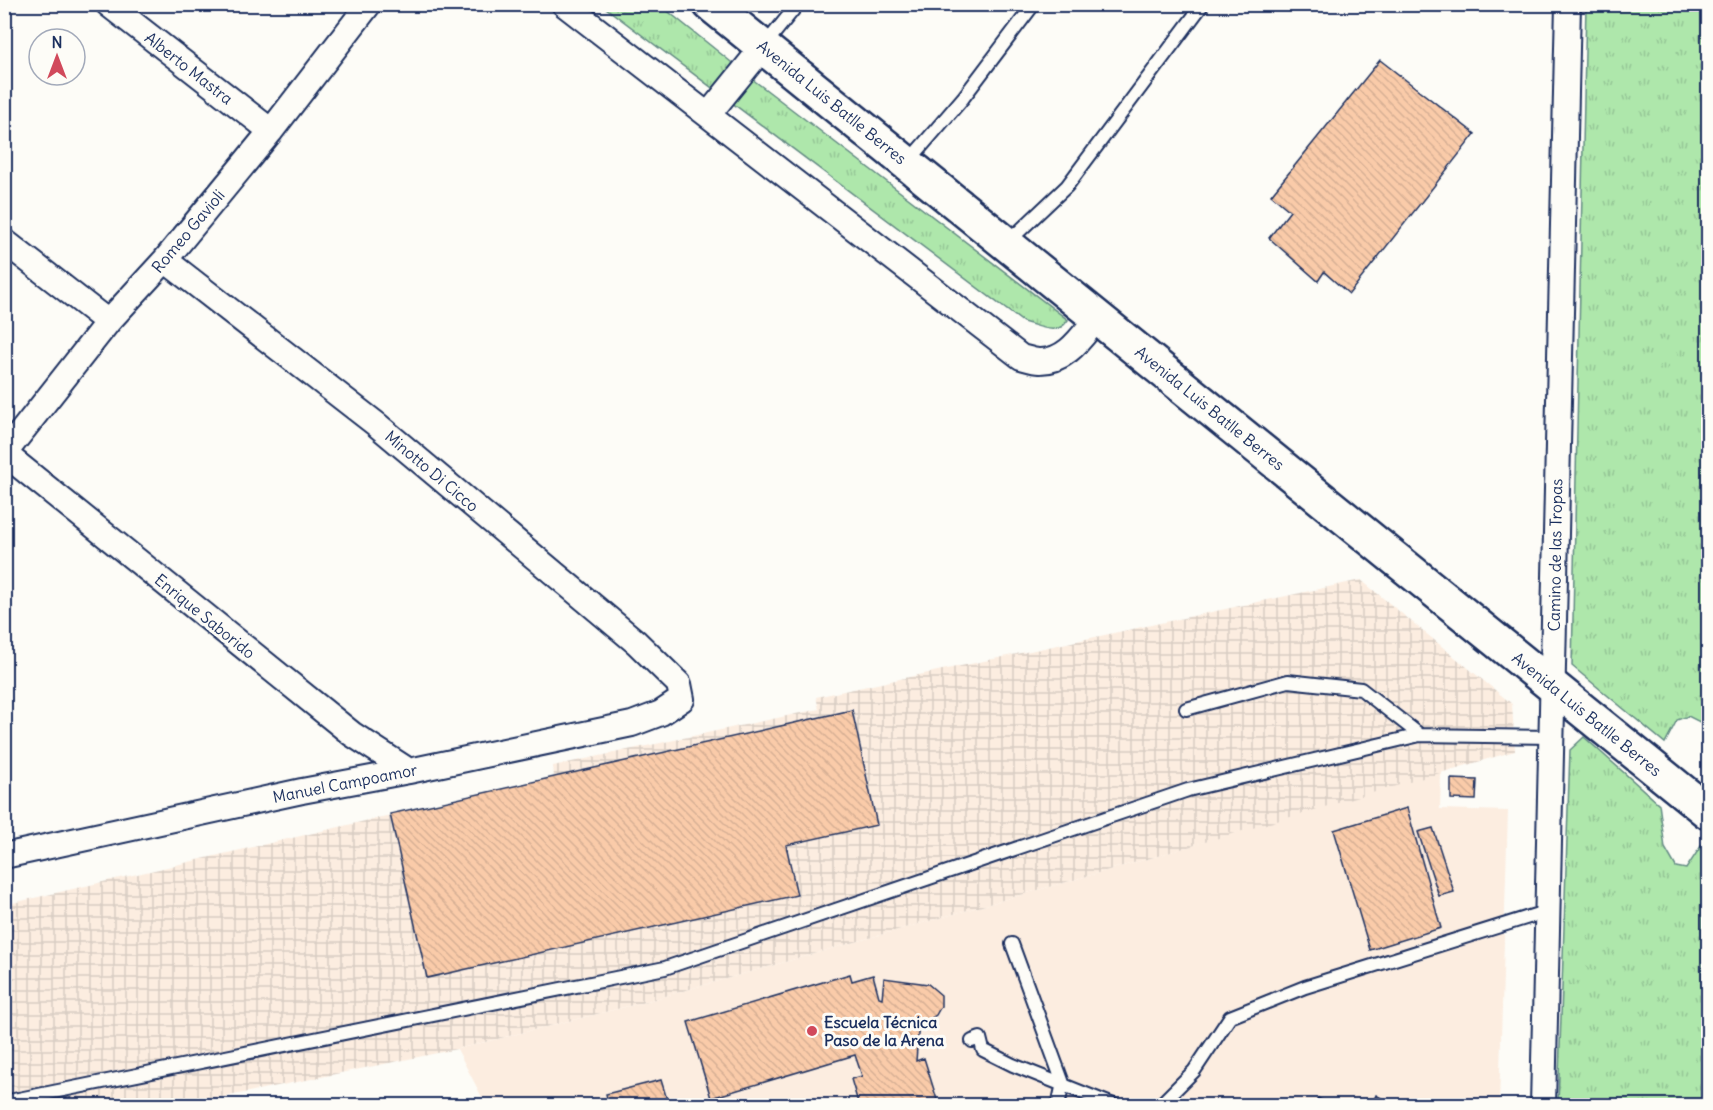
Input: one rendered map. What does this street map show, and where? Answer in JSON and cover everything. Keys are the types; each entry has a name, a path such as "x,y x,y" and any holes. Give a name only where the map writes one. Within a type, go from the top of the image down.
{"main road":[{"name":"Avenida Luis Batlle Berres","path":"710,4 1708,812"}],"street":[{"name":"Alberto Mastra","path":"108,4 270,131"},
{"name":"Romeo Gavioli","path":"4,454 108,322 165,260 270,131 369,4"},
{"path":"564,4 1021,357 1039,362 1056,358 1071,350 1098,317"},
{"name":"Camino de las Tropas","path":"1543,1106 1568,4"},
{"path":"708,115 763,47"},
{"path":"4,241 108,322"},
{"name":"Minotto Di Cicco","path":"165,260 376,424 636,642 679,684 682,699"},
{"name":"Enrique Saborido","path":"4,454 352,734 409,771"},
{"name":"Manuel Campoamor","path":"4,856 302,791 632,724 661,713 682,699"}],"lane":[{"path":"763,47 798,4"},
{"path":"908,163 963,98 1034,4"},
{"path":"1007,243 1067,186 1203,4"},
{"path":"1186,709 1288,681 1360,689 1420,735"},
{"path":"4,1102 665,968 1188,790 1420,735 1551,737"},
{"path":"1159,1106 1194,1071 1230,1017 1305,987 1548,910"},
{"path":"1012,944 1063,1083 1058,1106"},
{"path":"972,1041 980,1038 983,1050 1013,1065 1116,1106"}],"shaded area":[{"path":"1361,580 1512,704 1515,751 1137,862 637,1004 457,1049 185,1105 5,1105 4,905 554,777 553,766 819,709 816,697"},
{"path":"1441,771 1440,809 1508,811 1499,1105 486,1105 457,1049 637,1004 1137,862"}],"green space":[{"path":"602,5 660,5 756,82 1068,320 1059,328 1053,329 1023,322"},
{"path":"1586,5 1708,5 1707,737 1700,722 1688,716 1677,720 1665,743 1572,666"},
{"path":"1584,737 1659,804 1665,848 1676,867 1686,869 1703,843 1701,1105 1558,1105 1570,750"}],"building":[{"path":"1380,60 1475,134 1349,294 1324,272 1318,281 1269,238 1290,211 1271,195"},
{"path":"852,710 877,825 786,845 797,895 427,978 390,814"},
{"path":"1451,779 1477,780 1476,800 1451,799"},
{"path":"1407,808 1441,928 1370,950 1334,830"},
{"path":"1433,828 1454,892 1439,896 1418,832"},
{"path":"850,974 852,981 873,975 879,997 882,998 884,978 928,984 941,995 941,1006 936,1015 927,1021 919,1021 916,1061 924,1058 939,1106 859,1106 851,1079 862,1076 855,1055 711,1098 688,1022"},
{"path":"661,1080 669,1106 609,1106 606,1094"},
{"path":"1376,1095 1395,1106 1371,1106"},
{"path":"1318,1098 1333,1106 1314,1106"}],"place":[{"name":"Escuela Técnica Paso de la Arena","path":"812,1031"}]}
